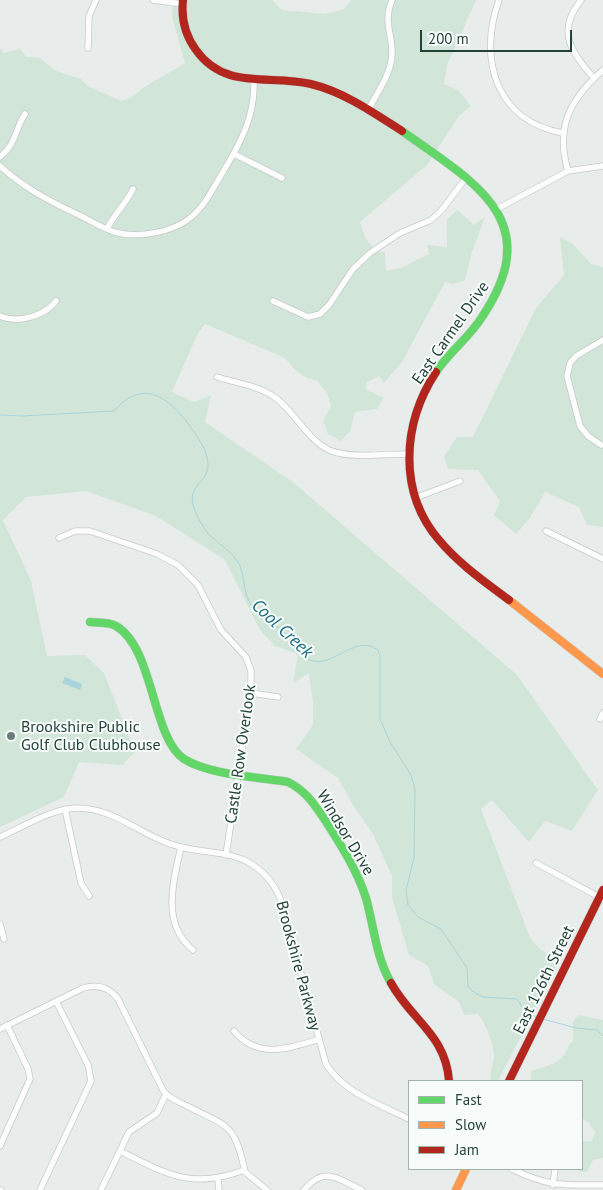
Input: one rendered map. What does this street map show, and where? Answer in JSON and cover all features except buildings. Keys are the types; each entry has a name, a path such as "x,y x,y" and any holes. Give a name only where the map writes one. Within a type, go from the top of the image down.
{"street":[{"path":"88,48 89,16 96,0"},
{"path":"153,0 182,2"},
{"path":"368,110 390,67 392,54 387,20 392,0"},
{"path":"499,0 493,18 489,46 490,61 498,86 506,99 525,118 545,128 563,133"},
{"path":"581,0 569,23 570,43 577,60 594,78"},
{"name":"East Carmel Drive","path":"182,2 186,32 200,57 215,69 232,78 311,84 368,110 411,137 466,178 482,191 497,210 503,223 508,249 504,279 485,313 469,335 441,366 426,388 414,419 408,454 409,473 416,498 432,531 454,556 584,661 603,674"},
{"path":"568,171 563,133 572,107 594,78 603,70"},
{"path":"0,166 25,187 42,198 120,234 137,234 178,226 202,207 234,154 252,116 254,81"},
{"path":"0,157 14,143 17,126 25,114"},
{"path":"234,154 282,178"},
{"path":"497,210 568,171 603,166"},
{"path":"274,301 308,317 320,314 329,305 353,269 370,253 400,233 431,220 466,178"},
{"path":"107,229 117,211 128,200 133,189"},
{"path":"0,316 13,320 26,318 47,311 56,301"},
{"path":"601,445 588,436 580,426 567,376 570,363 576,356 603,340"},
{"path":"217,377 260,389 276,398 317,442 328,450 344,454 408,454"},
{"path":"416,498 460,481"},
{"name":"Castle Row Overlook","path":"59,538 75,531 90,531 157,554 178,565 198,585 221,630 240,649 248,661 252,678 251,693 226,855"},
{"path":"546,531 603,559"},
{"name":"Windsor Drive","path":"90,622 113,624 133,640 168,735 180,755 201,767 288,782 300,788 310,798 359,879 388,979 400,998 441,1046 448,1063 449,1080"},
{"path":"251,693 278,698"},
{"name":"Brookshire Parkway","path":"0,837 66,809 86,808 104,812 181,847 243,860 259,870 278,893 317,1040 326,1064 343,1084 408,1118"},
{"path":"66,809 81,883 89,896"},
{"path":"181,847 171,912 176,929 192,950"},
{"path":"536,863 602,895"},
{"name":"East 126th Street","path":"509,1080 602,895"},
{"path":"0,924 4,939"},
{"path":"0,1029 90,986 98,986 113,993 166,1094 230,1129 240,1148 246,1174 267,1190"},
{"path":"40,1190 91,1081 88,1065 56,1001"},
{"path":"0,1146 30,1079 28,1069 7,1025"},
{"path":"234,1031 247,1043 266,1050 280,1050 317,1040"},
{"path":"101,1190 132,1128 157,1113 166,1094"},
{"path":"120,1151 178,1180 218,1180 244,1170"},
{"path":"456,1190 466,1170"},
{"path":"514,1170 537,1181 553,1184 603,1185"},
{"path":"553,1184 555,1170"},
{"path":"304,1190 311,1181 322,1176 334,1177 362,1190"},
{"path":"218,1180 218,1190"}],"green space":[{"path":"173,0 272,0 282,10 325,14 344,9 351,0 476,0 447,65 444,84 458,90 471,106 459,116 427,165 360,222 366,239 378,252 385,252 386,271 403,267 429,254 427,245 447,247 447,220 457,210 474,225 485,217 472,252 465,280 453,284 445,282 402,362 384,383 379,376 367,382 365,389 384,398 377,409 355,412 350,431 341,441 328,434 323,421 331,406 327,393 317,381 307,378 295,370 285,358 205,324 198,333 172,392 194,402 211,395 205,422 294,483 517,675 598,790 572,831 545,821 529,842 492,800 481,809 530,938 540,949 559,962 499,1080 491,1080 494,1053 489,1034 481,1018 478,1014 464,1015 459,1002 434,984 428,966 409,955 392,897 392,876 373,834 353,805 338,778 296,749 313,725 313,703 309,673 293,683 298,654 275,646 260,630 225,560 156,516 86,491 26,497 3,520 31,581 47,656 85,655 104,673 135,752 122,765 79,762 64,797 0,827 0,48 4,53 20,49 26,57 40,58 56,71 81,79 88,86 121,101 132,97 146,86 185,63 172,17"},
{"path":"560,237 573,244 591,264 603,267 603,527 587,525 579,507 545,492 530,518 516,534 494,515 500,501 478,470 448,469 444,456 457,437 473,437 536,308 564,275"},
{"path":"578,1015 603,1020 603,1158 593,1160 587,1172 579,1170 583,1170 583,1142 592,1141 595,1132 589,1123 583,1119 583,1080 531,1080 531,1071 545,1067 564,1055 573,1041 573,1022"}],"water":[{"path":"65,677 82,684 80,690 62,683"}],"waterway":[{"name":"Cool Creek","path":"0,415 22,416 114,411 125,400 146,393 166,401 184,418 202,445 208,463 204,478 193,494 196,513 208,533 237,561 242,571 246,594 253,608 278,627 304,656 313,661 322,661 359,646 369,646 378,650 380,657 380,719 390,742 411,775 415,789 414,858 406,890 408,905 418,917 441,929 467,968 468,986 472,991 483,997 517,999 526,1013 537,1017"},
{"name":"Cool Creek","path":"543,1019 576,1028 597,1030 603,1036"}],"traffic: fast":[{"path":"402,131 477,187 494,207 504,229 507,254 500,283 477,325 436,372"},
{"path":"90,622 107,623 116,626 129,637 146,672 165,732 173,748 184,759 207,769 220,772 288,782 300,789 309,798 337,839 358,878 366,898 382,963 391,983"}],"traffic: slow":[{"path":"509,600 603,674"},
{"path":"456,1190 466,1170"}],"traffic: jam":[{"path":"183,0 183,20 189,38 196,50 208,63 220,71 249,79 295,81 311,84 335,92 381,117 402,131"},
{"path":"436,372 416,413 411,435 409,458 416,501 426,521 447,549 472,572 509,600"},
{"path":"509,1080 603,890"},
{"path":"391,983 399,996 435,1040 446,1065 449,1080"}],"place":[{"name":"Brookshire Public Golf Club Clubhouse","path":"11,736"}]}
